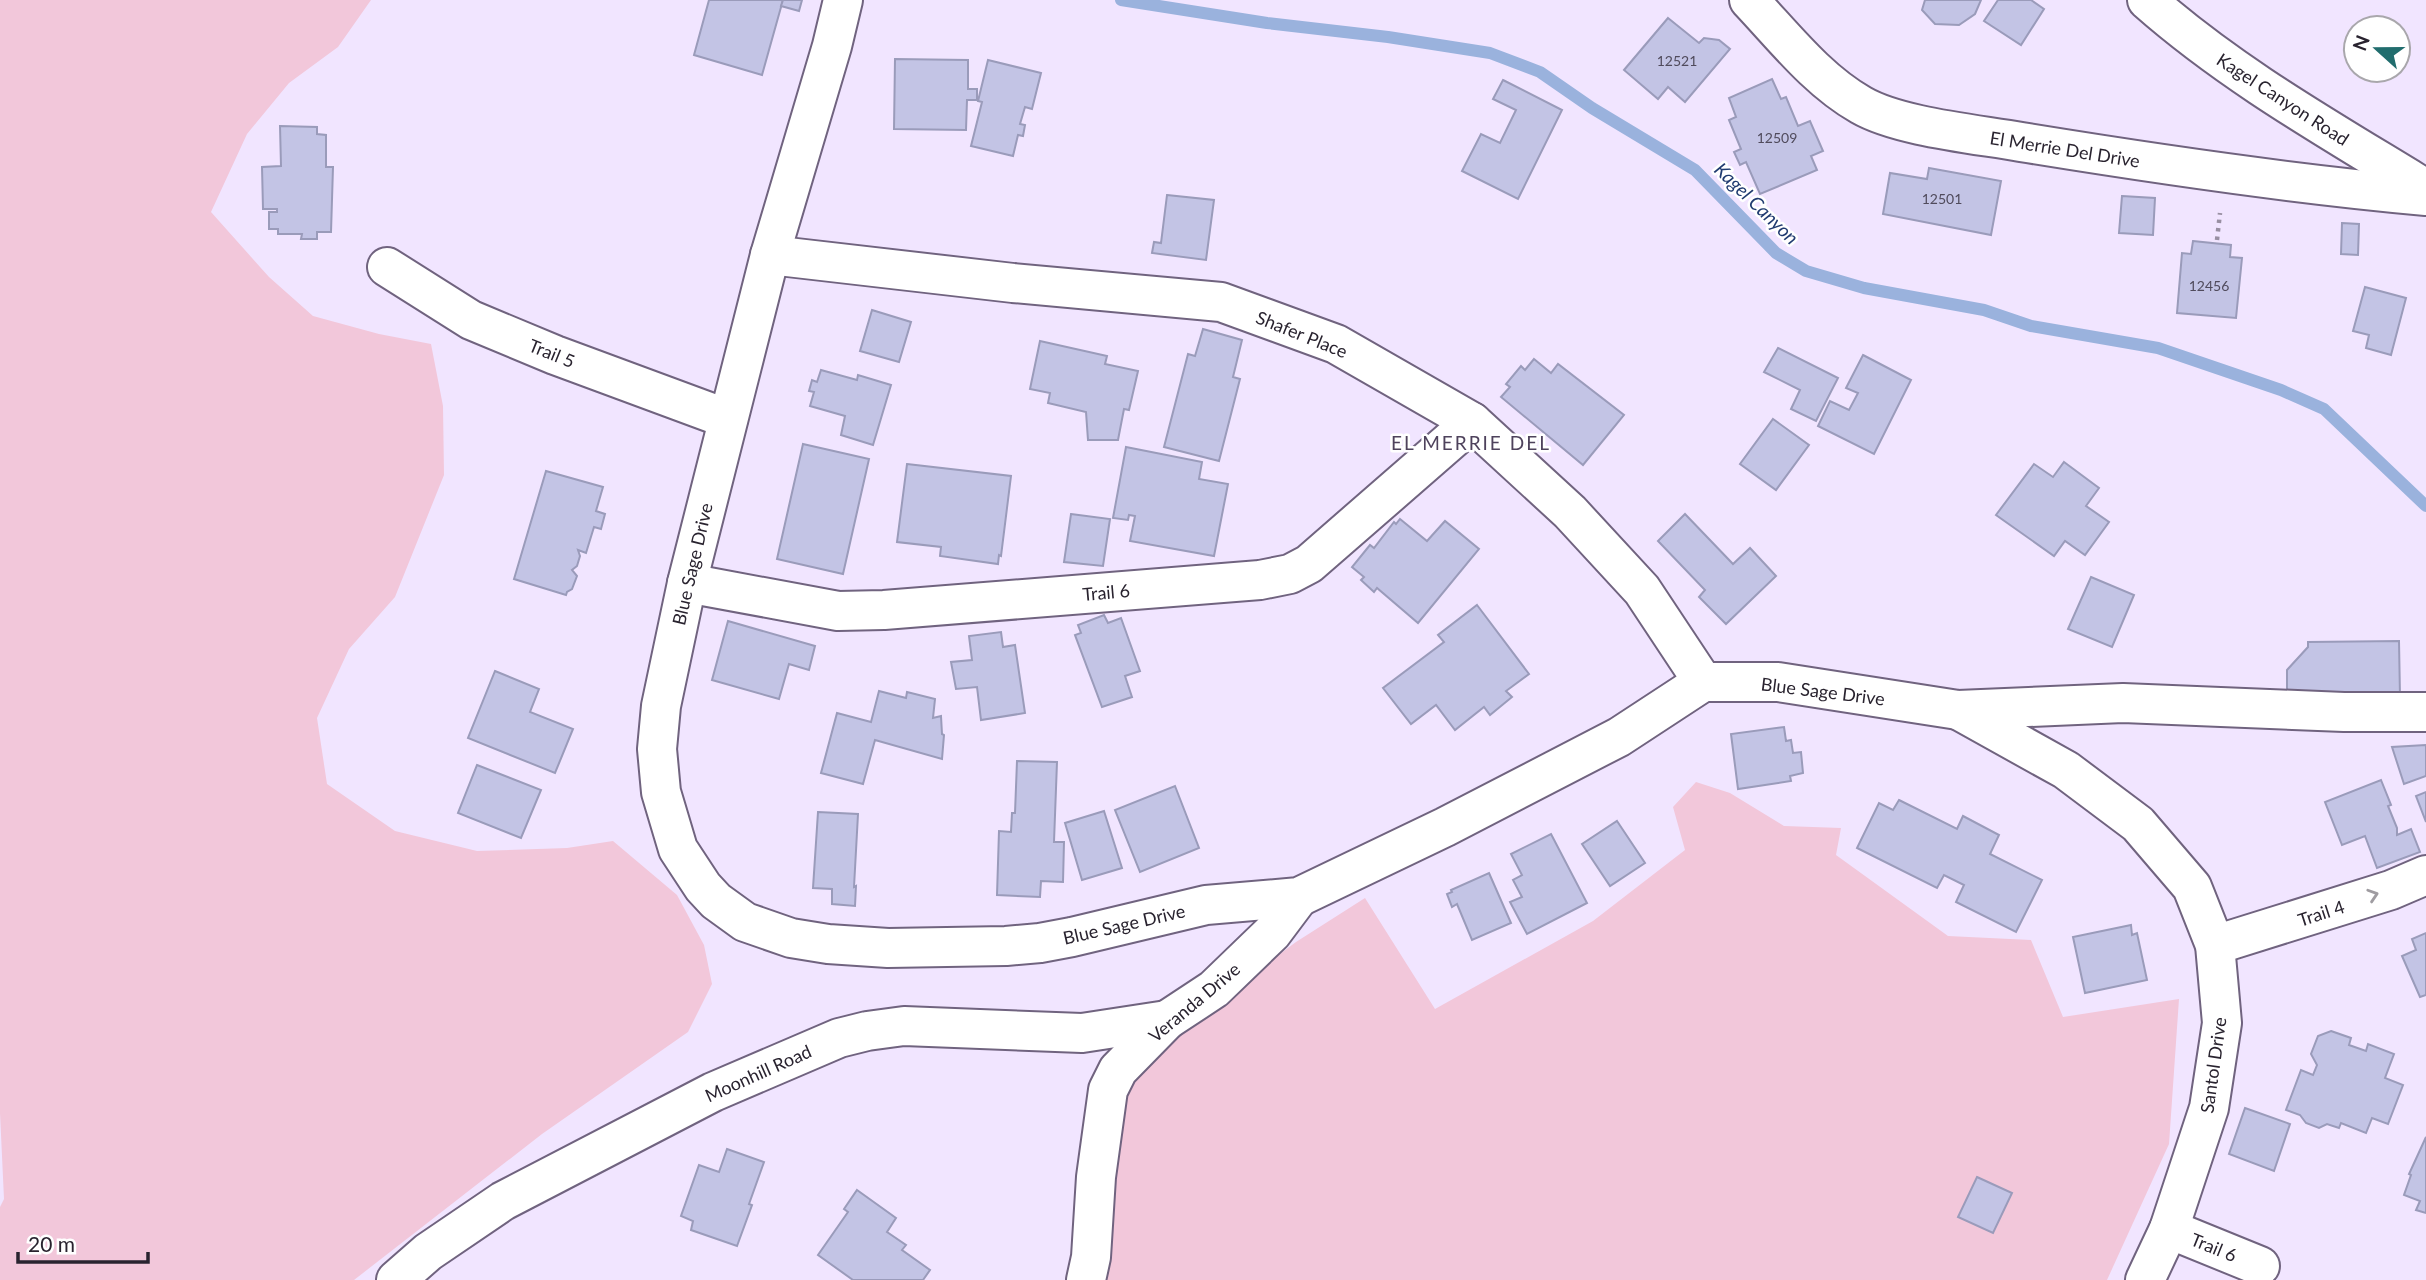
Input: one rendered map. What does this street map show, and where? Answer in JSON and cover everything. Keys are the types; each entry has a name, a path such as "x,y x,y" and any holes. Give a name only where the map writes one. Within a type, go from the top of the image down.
{"street":[{"name":"Blue Sage Drive","path":"843,0 770,255 687,583 661,706 657,749 661,792 678,849 692,873 716,901 745,922 791,938 828,944 888,948 1006,946 1050,941 1206,905 1299,897 1445,827 1619,737 1703,682 1778,682 1958,710 2123,703 2344,712 2426,712"},
{"name":"El Merrie Del Drive","path":"1749,0 1826,80 1863,106 1880,114 1952,130 2214,173 2426,196"},
{"name":"Kagel Canyon Road","path":"2147,0 2184,33 2226,64 2426,189"},
{"name":"Shafer Place","path":"770,255 1013,283 1222,302 1336,344 1472,422 1570,512 1642,590 1703,682"},
{"name":"Trail 5","path":"387,267 471,320 555,355 728,419"},
{"name":"Trail 6","path":"687,583 838,611 884,610 1247,581 1290,574 1309,564 1472,422"},
{"name":"Santol Drive","path":"1958,710 2066,770 2138,824 2192,887 2215,945 2222,1023 2209,1108 2169,1229 2145,1280"},
{"name":"Trail 4","path":"2215,945 2391,890 2426,875"},
{"name":"Veranda Drive","path":"1087,1280 1096,1177 1108,1090 1118,1070 1167,1020 1214,989 1272,933 1299,897"},
{"name":"Moonhill Road","path":"397,1280 428,1252 503,1201 713,1092 839,1038 904,1026 1082,1033 1167,1020"},
{"name":"Trail 6","path":"2169,1229 2260,1266"}],"shaded area":[{"path":"0,0 371,0 338,47 289,83 247,134 211,212 269,277 313,316 379,334 431,344 443,406 444,475 395,597 349,649 317,718 327,784 395,831 477,851 567,848 613,841 677,895 704,945 712,984 688,1032 542,1134 354,1280 0,1280 0,1207 4,1199 0,1113"},
{"path":"1696,782 1730,793 1784,826 1841,828 1836,855 1948,936 2031,940 2063,1017 2179,999 2169,1144 2107,1280 1098,1280 1121,1107 1139,1072 1165,1039 1296,942 1365,898 1435,1009 1593,921 1685,850 1673,807"}],"building":[{"path":"709,0 783,0 762,75 694,55"},
{"path":"783,0 802,0 799,11 781,6"},
{"path":"1925,0 1981,0 1975,14 1959,25 1935,24 1922,10"},
{"path":"1998,0 2031,0 2044,9 2021,45 1984,21"},
{"path":"1668,18 1699,43 1704,38 1719,40 1730,49 1685,102 1668,87 1658,99 1624,70"},
{"path":"895,59 968,60 968,89 977,89 977,100 967,100 966,130 894,129"},
{"path":"988,60 1041,73 1032,109 1025,107 1020,124 1025,125 1023,136 1018,135 1013,156 971,146 982,102 978,101"},
{"path":"1772,79 1781,99 1786,97 1798,126 1810,121 1823,151 1811,156 1817,170 1760,194 1746,162 1740,165 1734,152 1741,149 1729,120 1736,117 1729,98"},
{"path":"1503,80 1562,110 1518,199 1462,171 1481,134 1500,143 1516,110 1493,99"},
{"path":"280,126 317,127 317,134 326,135 326,167 333,167 331,232 317,232 317,239 301,239 302,234 278,234 278,229 269,229 269,212 277,212 277,209 263,209 262,167 281,166"},
{"path":"1929,168 2001,181 1991,235 1883,214 1890,173 1927,179"},
{"path":"1167,195 1214,200 1206,260 1152,253 1154,242 1161,243"},
{"path":"2122,196 2155,198 2153,235 2119,233"},
{"path":"2342,223 2359,224 2358,255 2341,254"},
{"path":"2193,241 2231,245 2230,257 2242,258 2236,318 2177,313 2182,253 2191,254"},
{"path":"2365,287 2406,298 2391,355 2366,348 2369,335 2353,331"},
{"path":"872,310 911,322 899,362 860,351"},
{"path":"1203,329 1242,340 1233,377 1240,379 1219,461 1164,447 1188,354 1195,356"},
{"path":"1040,341 1107,356 1105,364 1138,371 1129,410 1124,409 1118,440 1088,440 1086,412 1048,403 1050,393 1030,389"},
{"path":"1778,348 1838,378 1816,421 1791,409 1800,390 1764,372"},
{"path":"1863,355 1911,380 1874,454 1818,426 1830,401 1849,410 1858,393 1846,388"},
{"path":"1534,359 1551,373 1558,364 1624,415 1583,465 1501,397 1510,387 1506,384 1521,366 1525,370"},
{"path":"821,370 857,380 858,375 891,385 873,445 841,435 845,416 810,406 814,392 809,391 812,380 817,382"},
{"path":"1773,419 1809,445 1776,490 1740,464"},
{"path":"803,444 869,459 843,574 777,559"},
{"path":"1126,447 1202,462 1199,479 1228,484 1214,556 1130,541 1135,516 1129,515 1128,520 1113,518"},
{"path":"2064,462 2099,488 2086,506 2109,522 2085,555 2065,541 2054,556 1996,515 2034,464 2053,477"},
{"path":"907,464 1011,476 998,564 940,556 941,547 897,542"},
{"path":"546,471 603,487 596,511 605,514 601,529 594,527 586,553 578,550 580,556 577,566 572,570 577,576 572,589 566,595 514,579"},
{"path":"1071,514 1110,519 1103,566 1064,562"},
{"path":"1685,514 1733,564 1750,548 1776,576 1726,624 1699,597 1705,590 1658,541"},
{"path":"1400,519 1427,541 1445,521 1479,549 1418,623 1377,588 1374,592 1361,580 1364,577 1352,567 1370,545 1374,548 1394,522 1396,524"},
{"path":"2091,577 2134,595 2112,647 2068,629"},
{"path":"1477,605 1529,674 1506,691 1512,697 1490,715 1484,707 1455,730 1436,705 1411,724 1383,688 1444,642 1438,635"},
{"path":"1104,615 1108,623 1121,618 1140,671 1125,676 1132,697 1102,707 1075,635 1081,633 1078,625"},
{"path":"728,621 815,646 809,670 789,664 779,699 712,680"},
{"path":"1001,632 1003,647 1015,645 1025,713 981,720 977,687 956,689 951,662 972,660 969,636"},
{"path":"2399,641 2400,697 2374,698 2374,692 2335,693 2287,701 2287,670 2308,647 2308,642"},
{"path":"495,671 539,689 530,712 573,729 555,773 468,738"},
{"path":"879,691 906,698 907,692 935,699 933,718 941,716 944,735 942,759 875,740 863,784 821,773 837,713 871,722"},
{"path":"1784,727 1786,741 1791,740 1793,753 1801,752 1803,773 1790,776 1791,781 1738,789 1731,734"},
{"path":"2426,745 2426,776 2404,784 2392,747"},
{"path":"1017,761 1057,762 1054,842 1064,842 1063,882 1041,881 1040,897 997,895 999,831 1011,832 1012,813 1015,813"},
{"path":"477,765 541,790 521,838 458,813"},
{"path":"2381,780 2391,805 2388,806 2397,835 2411,829 2420,852 2377,868 2365,836 2342,845 2325,802"},
{"path":"1175,786 1199,848 1140,872 1115,810"},
{"path":"2426,792 2426,822 2416,796"},
{"path":"1899,800 1957,829 1963,816 1999,835 1990,854 2042,880 2016,932 1956,902 1964,885 1944,875 1937,888 1857,848 1879,803 1893,810"},
{"path":"1104,811 1122,868 1082,880 1065,823"},
{"path":"818,812 858,814 855,906 832,904 832,889 813,888"},
{"path":"1617,821 1645,863 1610,886 1582,844"},
{"path":"1551,834 1587,903 1527,934 1510,902 1522,897 1513,880 1522,875 1511,854"},
{"path":"1489,873 1511,923 1472,940 1457,904 1452,907 1447,894"},
{"path":"2131,925 2132,935 2137,933 2147,980 2085,993 2073,937"},
{"path":"2426,933 2426,995 2420,997 2402,956 2416,950 2412,939"},
{"path":"2331,1031 2351,1038 2349,1045 2366,1051 2368,1044 2394,1054 2385,1078 2403,1085 2388,1124 2372,1118 2366,1133 2341,1123 2339,1128 2327,1124 2319,1128 2306,1123 2300,1115 2286,1110 2301,1070 2313,1075 2317,1065 2311,1054 2318,1036"},
{"path":"2245,1108 2290,1124 2274,1171 2229,1154"},
{"path":"2426,1137 2426,1213 2416,1210 2420,1201 2404,1195 2411,1175 2409,1174"},
{"path":"727,1149 764,1162 737,1246 691,1230 693,1221 681,1216 699,1165 719,1172"},
{"path":"1977,1177 2012,1193 1993,1233 1958,1217"},
{"path":"857,1190 896,1218 887,1232 906,1245 902,1250 930,1270 923,1280 853,1280 818,1255 848,1212 844,1209"}],"waterway":[{"name":"Kagel Canyon","path":"1121,0 1490,53 1540,72 1592,108 1695,170 1776,253 1806,271 1864,288 1984,310 2031,326 2158,348 2281,390 2324,409 2426,506"}],"district":[{"name":"EL MERRIE DEL","path":"1471,442"}]}
